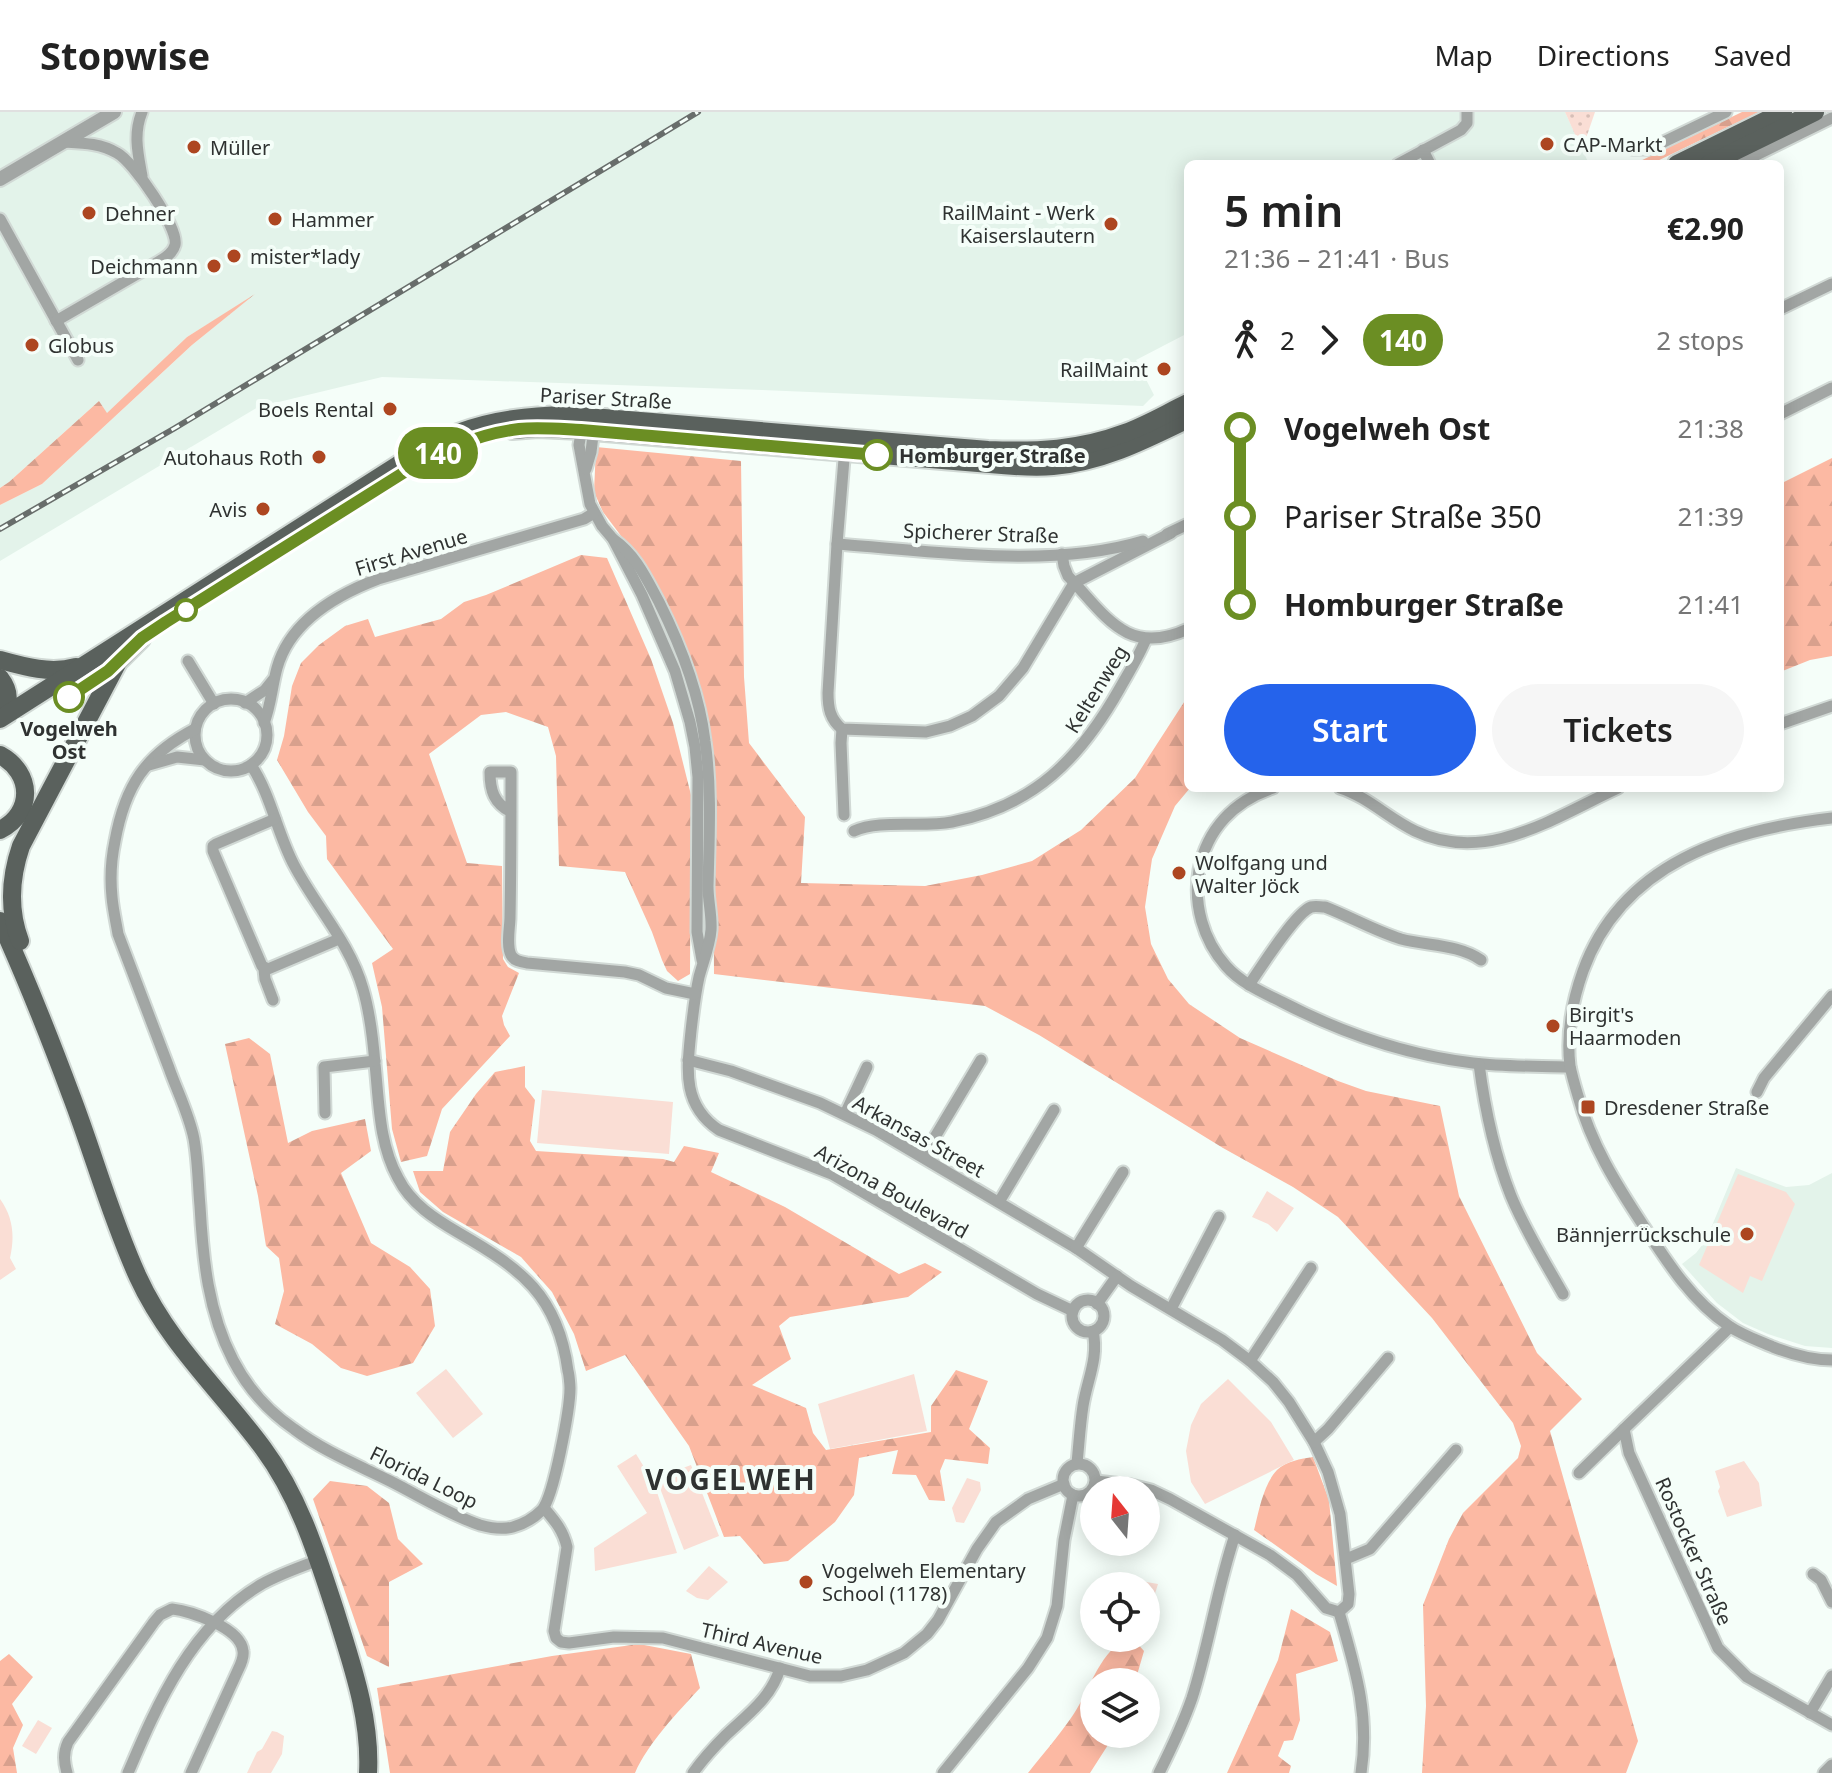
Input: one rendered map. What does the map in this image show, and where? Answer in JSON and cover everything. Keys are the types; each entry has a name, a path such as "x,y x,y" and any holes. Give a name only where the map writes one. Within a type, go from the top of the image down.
{"main road":[{"path":"1685,160 1783,112"},
{"path":"1717,160 1815,112"},
{"name":"Pariser Straße","path":"0,728 403,473 437,453 464,442 508,431 589,426 845,445 1052,451 1126,433 1184,405"},
{"name":"Pariser Straße","path":"0,718 432,445 459,432 516,418 537,416 589,426"},
{"name":"Pariser Straße","path":"845,445 1003,465 1054,466 1095,459 1131,447 1184,421"},
{"path":"25,975 11,894 21,846 118,662 142,638"},
{"path":"0,660 58,671 90,662"},
{"path":"0,678 8,694 0,718"},
{"path":"0,755 18,768 25,787 21,811 10,825 0,830"},
{"path":"0,921 25,975 139,1279 168,1331 251,1432 296,1501 319,1560 357,1681 368,1739 368,1773"},
{"path":"0,956 25,975"}],"street":[{"path":"0,179 114,112"},
{"path":"142,112 136,140 142,177"},
{"path":"1405,160 1461,130 1467,123 1467,112"},
{"path":"1632,149 1649,149 1726,112"},
{"path":"1746,160 1832,118"},
{"path":"56,321 158,262 172,251 175,244 172,228 142,177 116,152 86,143 62,142"},
{"path":"1423,150 1428,160"},
{"path":"0,219 78,360"},
{"path":"0,234 17,250"},
{"path":"1784,307 1832,284"},
{"path":"1784,412 1832,388"},
{"name":"Arizona Boulevard","path":"589,426 591,452 584,473 587,494 594,513 613,539 658,630 675,671 695,747 698,777 697,932 703,964"},
{"path":"845,445 828,705 832,719 842,729 926,732 972,716 999,696 1023,668 1074,583"},
{"name":"First Avenue","path":"264,723 284,651 310,618 329,602 378,579 584,519 594,513"},
{"name":"Spicherer Straße","path":"1074,583 1184,526"},
{"name":"Spicherer Straße","path":"837,544 1007,556 1110,549 1171,533"},
{"name":"Arizona Boulevard","path":"613,539 634,557 665,616 686,662 705,740 709,789 708,902 711,933 695,994 688,1060 688,1079 694,1102 719,1130 832,1174 1037,1294 1073,1311"},
{"name":"Keltenweg","path":"1062,554 1068,576 1117,628 1146,639 1162,639 1184,631"},
{"name":"Keltenweg","path":"854,831 872,826 934,825 960,820 1008,804 1043,784 1066,764 1095,730 1146,639"},
{"path":"188,661 214,704"},
{"name":"First Avenue","path":"245,703 265,690 276,676"},
{"path":"229,700 245,703 257,711 264,723 266,742 263,751 251,765 235,771 219,769 205,760 199,751 195,729 202,715 214,704 229,700"},
{"path":"684,704 698,708"},
{"path":"1784,723 1832,706"},
{"name":"Florida Loop","path":"195,729 161,751 145,767 123,805 111,864 112,899 118,934 194,1138 208,1287 215,1315 234,1362 260,1398 294,1430 347,1460 463,1517 497,1529 511,1528 544,1508"},
{"path":"842,729 844,815"},
{"path":"145,767 177,757 205,760"},
{"path":"251,765 295,866 339,939 362,987 372,1032 383,1137 396,1175 414,1202 523,1275 542,1297 556,1323 567,1361 570,1389 554,1478 544,1508"},
{"path":"1264,792 1245,800 1221,822 1206,844 1198,875 1197,903 1209,941 1226,966 1249,985 1319,1021 1358,1036 1434,1057 1479,1064 1570,1067"},
{"path":"1352,792 1423,835 1470,844 1511,836 1609,792"},
{"path":"511,812 509,947 513,958 527,963 625,972 666,988 695,994"},
{"path":"1832,818 1780,825 1707,846 1676,861 1642,884 1621,906 1594,944 1572,1007 1569,1027 1570,1067 1584,1120 1611,1177 1686,1287 1730,1327 1786,1352 1832,1360"},
{"path":"273,1000 264,969 213,846 275,819"},
{"path":"1249,985 1298,919 1309,908 1316,906 1403,939 1471,953 1481,960"},
{"path":"264,969 339,939"},
{"path":"1757,1092 1764,1078 1832,996"},
{"name":"Arkansas Street","path":"688,1060 744,1075 845,1114 1076,1248 1250,1361 1289,1402 1328,1472 1340,1514 1346,1559 1349,1599 1339,1612"},
{"path":"923,1157 981,1060"},
{"path":"325,1113 324,1067 375,1061"},
{"path":"1479,1064 1484,1103 1503,1174 1522,1220 1563,1294"},
{"path":"845,1114 867,1067"},
{"path":"999,1202 1054,1110"},
{"path":"1076,1248 1123,1172"},
{"path":"1171,1309 1219,1217"},
{"path":"1250,1361 1311,1268"},
{"path":"1097,1304 1117,1276"},
{"path":"1085,1301 1097,1304 1102,1310 1100,1326 1093,1331 1078,1329 1072,1321 1078,1304 1085,1301"},
{"path":"1579,1473 1730,1327"},
{"path":"1077,1463 1082,1407 1094,1361 1093,1331"},
{"path":"1314,1442 1388,1358"},
{"name":"Rostocker Straße","path":"1624,1429 1629,1453 1718,1648 1747,1677 1832,1725"},
{"path":"1346,1559 1370,1549 1456,1450"},
{"path":"1080,1496 1073,1495 1066,1489 1066,1471 1077,1463 1091,1468 1096,1476"},
{"name":"Third Avenue","path":"544,1508 564,1534 567,1547 554,1624 556,1638 561,1642 647,1636 810,1676 841,1676 879,1666 904,1653 927,1634 996,1522 1028,1499 1064,1484"},
{"path":"943,1773 1028,1668 1047,1638 1057,1606 1064,1540 1073,1495"},
{"path":"1160,1495 1283,1564 1309,1587 1326,1608 1339,1612 1357,1674 1363,1708 1365,1741 1361,1773"},
{"path":"1159,1773 1191,1700 1224,1565 1235,1535"},
{"path":"128,1773 169,1683 215,1623 258,1586 319,1560"},
{"path":"1813,1574 1821,1580 1832,1602"},
{"path":"67,1773 64,1758 68,1742 160,1615 172,1609 228,1630 240,1641 243,1651 243,1659 191,1773"},
{"path":"693,1773 723,1738 763,1700 777,1679 780,1668"},
{"path":"1810,1713 1832,1676"},
{"path":"1824,1773 1832,1765"}],"shaded area":[{"path":"0,112 1565,112 1587,160 1184,160 1184,335 1136,360 1154,395 1143,406 382,377 258,407 0,561 0,505 42,484 192,345 247,300 187,337 107,414 99,401 0,488"},
{"path":"1565,112 1595,112 1582,150"},
{"path":"542,1090 673,1102 669,1154 537,1143"},
{"name":"Bännjerrückschule","path":"1736,1168 1786,1187 1809,1185 1832,1173 1832,1348 1805,1346 1743,1323 1717,1303 1682,1264 1706,1240"},
{"name":"Bännjerrückschule","path":"1738,1174 1786,1192 1795,1204 1762,1281 1750,1276 1743,1293 1699,1265"},
{"path":"1267,1191 1294,1208 1277,1232 1252,1217"},
{"path":"0,1199 10,1220 10,1258 16,1269 0,1280"},
{"path":"446,1369 483,1414 453,1438 416,1393"},
{"path":"914,1374 927,1431 830,1449 818,1404"},
{"path":"1228,1379 1271,1422 1294,1460 1205,1504 1191,1482 1186,1451 1191,1425 1201,1404"},
{"path":"636,1454 654,1483 677,1553 595,1571 594,1548 647,1513 617,1466"},
{"path":"1744,1461 1759,1483 1762,1506 1727,1517 1715,1471"},
{"path":"691,1465 719,1536 684,1550 656,1478"},
{"path":"967,1478 980,1482 981,1490 964,1523 956,1522 952,1508"},
{"path":"709,1566 728,1582 708,1600 697,1598 686,1591"},
{"path":"38,1720 52,1728 36,1754 22,1746"},
{"path":"272,1731 284,1736 282,1754 271,1773 247,1773 257,1752"}],"green space":[{"path":"1742,112 1759,112 1659,160 1642,160"},
{"path":"255,294 192,345 42,484 0,505 0,488 99,401 107,413 187,337"},
{"path":"596,447 741,461 744,677 749,743 805,817 801,883 925,886 1032,861 1081,830 1135,778 1184,702 1184,792 1187,792 1175,806 1152,859 1145,907 1151,944 1168,979 1189,1004 1240,1038 1366,1091 1440,1106 1459,1196 1537,1353 1582,1399 1550,1431 1638,1741 1626,1773 1422,1773 1426,1706 1423,1605 1449,1539 1463,1513 1518,1458 1521,1446 1513,1423 1432,1318 1338,1217 1039,1035 985,1006 714,974 713,799 693,677 640,561 603,512 594,492"},
{"path":"1832,458 1832,656 1810,660 1784,670 1784,482"},
{"path":"581,555 607,558 651,659 673,723 691,795 690,974 678,981 667,971 625,872 559,866 556,756 548,727 506,712 481,715 429,754 467,863 502,866 503,959 508,967 519,973 502,1016 510,1036 442,1109 427,1156 401,1162 392,1129 382,1007 372,963 393,949 327,859 326,836 277,760 292,686 301,663 345,626 368,619 375,637 441,619 464,602"},
{"path":"249,1038 270,1054 288,1143 312,1131 365,1119 371,1151 341,1173 371,1243 410,1267 430,1289 435,1326 413,1363 367,1376 341,1368 312,1344 275,1324 284,1291 279,1258 266,1246 225,1044"},
{"path":"525,1066 525,1087 535,1100 530,1141 536,1151 674,1162 684,1146 719,1153 711,1172 785,1207 899,1274 925,1263 942,1272 908,1297 790,1317 779,1326 791,1359 752,1385 806,1408 813,1433 826,1450 931,1432 931,1406 956,1370 988,1381 969,1429 990,1448 988,1464 945,1459 940,1471 945,1501 929,1500 916,1475 892,1474 898,1450 859,1458 854,1495 835,1522 788,1561 764,1564 740,1536 724,1537 689,1446 625,1355 586,1371 574,1334 552,1292 521,1257 443,1212 420,1192 413,1171 443,1171 450,1132 476,1094 495,1072"},
{"path":"1313,1457 1329,1500 1337,1586 1254,1530 1272,1476 1289,1462"},
{"path":"330,1481 367,1486 389,1503 398,1539 423,1564 389,1582 389,1667 367,1656 313,1499"},
{"path":"1291,1609 1330,1632 1338,1661 1296,1674 1300,1720 1293,1740 1284,1741 1278,1756 1291,1766 1289,1773 1227,1773 1278,1660"},
{"path":"639,1644 691,1654 700,1688 655,1739 635,1773 390,1773 377,1688 552,1656"},
{"path":"1110,1652 1144,1652 1139,1668 1098,1668"},
{"path":"9,1654 33,1677 12,1704 23,1725 13,1748 17,1773 0,1773 0,1661"},
{"path":"1080,1703 1080,1748 1106,1748 1090,1773 1028,1773 1055,1739"}],"railway":[{"path":"0,529 175,428 698,112"}],"bus line":[{"name":"140","path":"69,697 108,671 142,638 166,622 403,473 437,453 464,442 518,429 538,428 877,455"}],"place":[{"name":"CAP-Markt","path":"1547,144"},
{"name":"Müller","path":"194,147"},
{"name":"Dehner","path":"89,213"},
{"name":"Hammer","path":"275,219"},
{"name":"RailMaint - Werk Kaiserslautern","path":"1111,224"},
{"name":"mister*lady","path":"234,256"},
{"name":"Deichmann","path":"214,266"},
{"name":"Globus","path":"32,345"},
{"name":"RailMaint","path":"1164,369"},
{"name":"Boels Rental","path":"390,409"},
{"name":"Homburger Straße","path":"877,455"},
{"name":"Autohaus Roth","path":"319,457"},
{"name":"Avis","path":"263,509"},
{"name":"Vogelweh Ost","path":"69,697"},
{"name":"Wolfgang und Walter Jöck","path":"1179,873"},
{"name":"Birgit's Haarmoden","path":"1553,1026"},
{"name":"Dresdener Straße","path":"1588,1107"},
{"name":"Bännjerrückschule","path":"1747,1234"},
{"name":"Vogelweh Elementary School (1178)","path":"806,1582"}],"district":[{"name":"VOGELWEH","path":"731,1479"}]}
